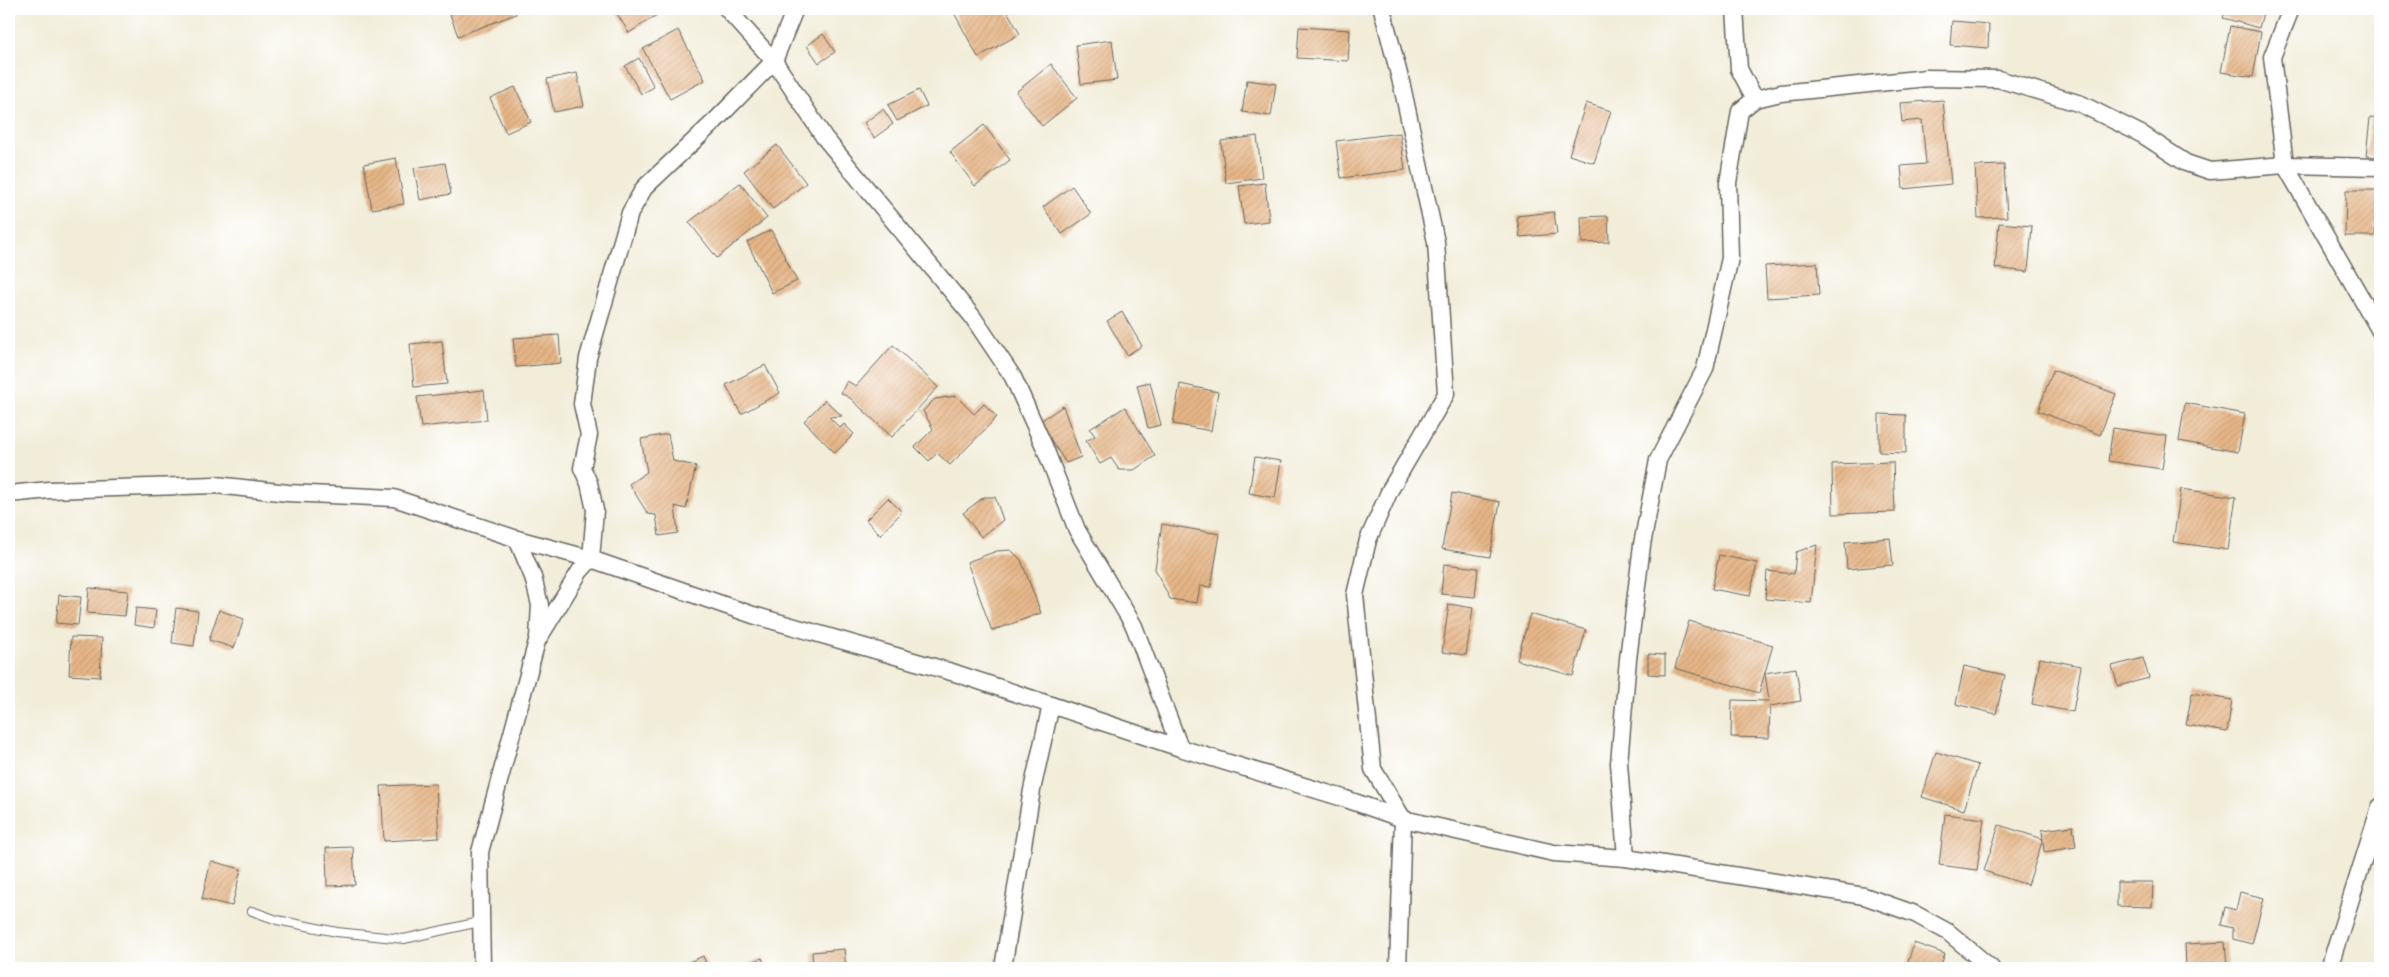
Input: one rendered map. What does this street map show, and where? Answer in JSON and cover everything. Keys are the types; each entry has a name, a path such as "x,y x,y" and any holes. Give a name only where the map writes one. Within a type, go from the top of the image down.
{"street":[{"path":"727,9 774,62 824,136 972,316 1013,377 1044,446 1077,530 1134,626 1180,748"},
{"path":"537,641 580,572 591,559 596,510 589,483 582,468 588,435 582,404 588,358 630,213 644,188 774,62 795,9"},
{"path":"1382,9 1402,86 1436,242 1446,394 1390,490 1368,540 1355,595 1373,769 1403,819 1398,968"},
{"path":"1734,9 1739,69 1756,99"},
{"path":"2291,9 2272,56 2285,165 2380,331"},
{"path":"1626,858 1619,763 1628,658 1642,545 1658,460 1705,369 1730,258 1728,183 1740,111 1756,99 1781,93 1927,78 1998,79 2082,104 2143,135 2186,163 2210,171 2285,165 2380,167"},
{"path":"9,494 49,490 216,485 288,493 394,498 517,539 591,559 753,615 955,673 1180,748 1343,798 1403,819 1554,853 1626,858 1864,896 1915,914 1948,932 1991,968"},
{"path":"482,968 479,922 480,852 537,641 540,605 533,578 517,539"},
{"path":"1003,968 1032,790 1051,705"},
{"path":"2329,968 2380,807"}],"lane":[{"path":"252,912 278,920 338,932 404,939 479,922"}],"building":[{"path":"448,9 514,9 516,14 458,36"},
{"path":"614,9 662,9 663,11 629,33"},
{"path":"952,9 1006,9 1020,34 978,57"},
{"path":"1304,9 1325,9 1324,11"},
{"path":"2226,9 2264,9 2259,28 2223,18"},
{"path":"1952,21 1989,24 1988,48 1950,45"},
{"path":"2230,26 2261,32 2253,77 2221,72"},
{"path":"1299,27 1350,30 1348,61 1297,58"},
{"path":"678,30 705,80 670,99 643,49"},
{"path":"823,34 835,52 819,63 807,46"},
{"path":"1112,40 1117,80 1081,84 1076,45"},
{"path":"639,58 654,87 641,94 625,66"},
{"path":"1051,64 1077,98 1042,126 1016,92"},
{"path":"577,73 584,106 554,112 547,79"},
{"path":"1247,80 1276,84 1271,116 1242,112"},
{"path":"515,87 531,122 506,133 490,98"},
{"path":"919,90 927,106 897,121 888,105"},
{"path":"1943,100 1951,184 1903,189 1901,166 1926,164 1922,120 1902,122 1900,103"},
{"path":"1586,103 1611,111 1594,163 1569,155"},
{"path":"883,109 893,124 874,138 864,123"},
{"path":"2370,118 2380,119 2380,157 2366,156"},
{"path":"984,125 1010,160 975,186 950,152"},
{"path":"1400,133 1405,170 1341,178 1336,141"},
{"path":"1257,136 1262,178 1226,183 1221,141"},
{"path":"777,145 806,183 773,209 744,171"},
{"path":"396,158 404,204 372,209 364,164"},
{"path":"445,163 451,194 420,200 414,168"},
{"path":"2004,165 2007,217 1978,218 1975,166"},
{"path":"740,183 767,218 717,258 689,222"},
{"path":"1265,183 1269,221 1244,224 1239,186"},
{"path":"1072,186 1091,214 1062,234 1043,207"},
{"path":"2346,190 2380,190 2380,224 2375,224 2375,236 2345,236"},
{"path":"1554,212 1557,234 1520,237 1517,216"},
{"path":"1608,216 1609,242 1582,243 1581,217"},
{"path":"1999,223 2032,226 2028,272 1995,268"},
{"path":"771,230 797,281 772,293 747,242"},
{"path":"1817,263 1819,295 1767,298 1765,266"},
{"path":"1122,312 1142,346 1127,355 1107,321"},
{"path":"559,335 561,363 516,367 513,338"},
{"path":"442,341 447,384 414,387 410,344"},
{"path":"893,345 938,387 892,437 850,398 841,393 847,381 856,386"},
{"path":"765,365 780,393 741,414 726,385"},
{"path":"2053,370 2116,394 2100,435 2038,411"},
{"path":"1150,382 1161,425 1148,428 1137,385"},
{"path":"1180,384 1218,392 1211,431 1173,424"},
{"path":"484,390 487,420 421,427 417,397"},
{"path":"956,396 974,414 984,404 997,417 950,465 937,453 929,461 915,447 933,429 923,411 935,399"},
{"path":"825,400 842,416 829,417 840,428 844,424 854,434 835,453 804,421"},
{"path":"2185,403 2245,414 2238,452 2179,441"},
{"path":"1063,406 1081,457 1066,463 1039,422"},
{"path":"1125,407 1155,456 1134,470 1119,470 1111,458 1100,464 1086,441 1095,436 1090,429"},
{"path":"1879,414 1906,415 1906,453 1879,452"},
{"path":"2113,428 2167,436 2162,469 2108,461"},
{"path":"668,434 673,461 696,466 686,509 675,506 678,533 659,536 656,515 648,514 629,484 647,472 641,439"},
{"path":"1255,457 1281,461 1275,498 1249,493"},
{"path":"1893,462 1895,512 1833,514 1832,464"},
{"path":"2181,489 2236,497 2228,550 2173,542"},
{"path":"1452,493 1500,502 1490,557 1442,549"},
{"path":"984,497 995,497 1003,520 981,537 963,513"},
{"path":"888,498 902,512 880,535 866,520"},
{"path":"1162,524 1220,534 1211,587 1200,586 1197,603 1170,599 1155,569"},
{"path":"1890,538 1893,565 1847,569 1845,542"},
{"path":"1817,545 1811,603 1765,599 1767,571 1794,574 1796,552"},
{"path":"1011,550 1021,560 1041,613 992,631 967,562 997,551"},
{"path":"1719,555 1757,563 1750,596 1712,589"},
{"path":"1444,564 1478,568 1475,597 1441,594"},
{"path":"89,588 128,591 125,616 87,613"},
{"path":"59,595 81,597 78,625 56,623"},
{"path":"1449,604 1473,608 1466,655 1442,652"},
{"path":"136,608 156,610 154,628 134,625"},
{"path":"176,608 198,611 194,646 172,643"},
{"path":"219,610 244,619 234,648 209,640"},
{"path":"1530,614 1586,630 1573,676 1517,660"},
{"path":"1689,621 1773,645 1759,693 1675,668"},
{"path":"71,637 102,638 100,677 69,675"},
{"path":"1648,654 1665,655 1665,675 1648,674"},
{"path":"2040,658 2081,666 2073,712 2032,704"},
{"path":"2143,658 2149,678 2118,686 2112,666"},
{"path":"1964,666 2005,675 1996,714 1956,704"},
{"path":"1796,668 1801,701 1770,706 1769,738 1731,737 1732,700 1769,701 1765,673"},
{"path":"2192,693 2232,700 2227,732 2186,725"},
{"path":"1936,752 1978,765 1964,810 1922,797"},
{"path":"436,784 439,838 384,841 381,786"},
{"path":"1945,814 1984,819 1977,870 1939,865"},
{"path":"1999,825 2043,839 2028,885 1984,871"},
{"path":"2073,826 2076,847 2044,852 2042,830"},
{"path":"353,847 355,885 327,886 326,848"},
{"path":"211,861 241,869 232,906 202,899"},
{"path":"2117,882 2153,882 2152,907 2117,906"},
{"path":"2240,892 2264,898 2252,944 2233,939 2233,928 2221,925 2225,907 2236,910"},
{"path":"2225,942 2227,968 2186,968 2185,944"},
{"path":"1914,943 1945,954 1940,968 1906,968"},
{"path":"844,949 846,968 813,968 812,952"},
{"path":"703,956 708,968 675,968"},
{"path":"762,958 766,968 740,967"}]}
